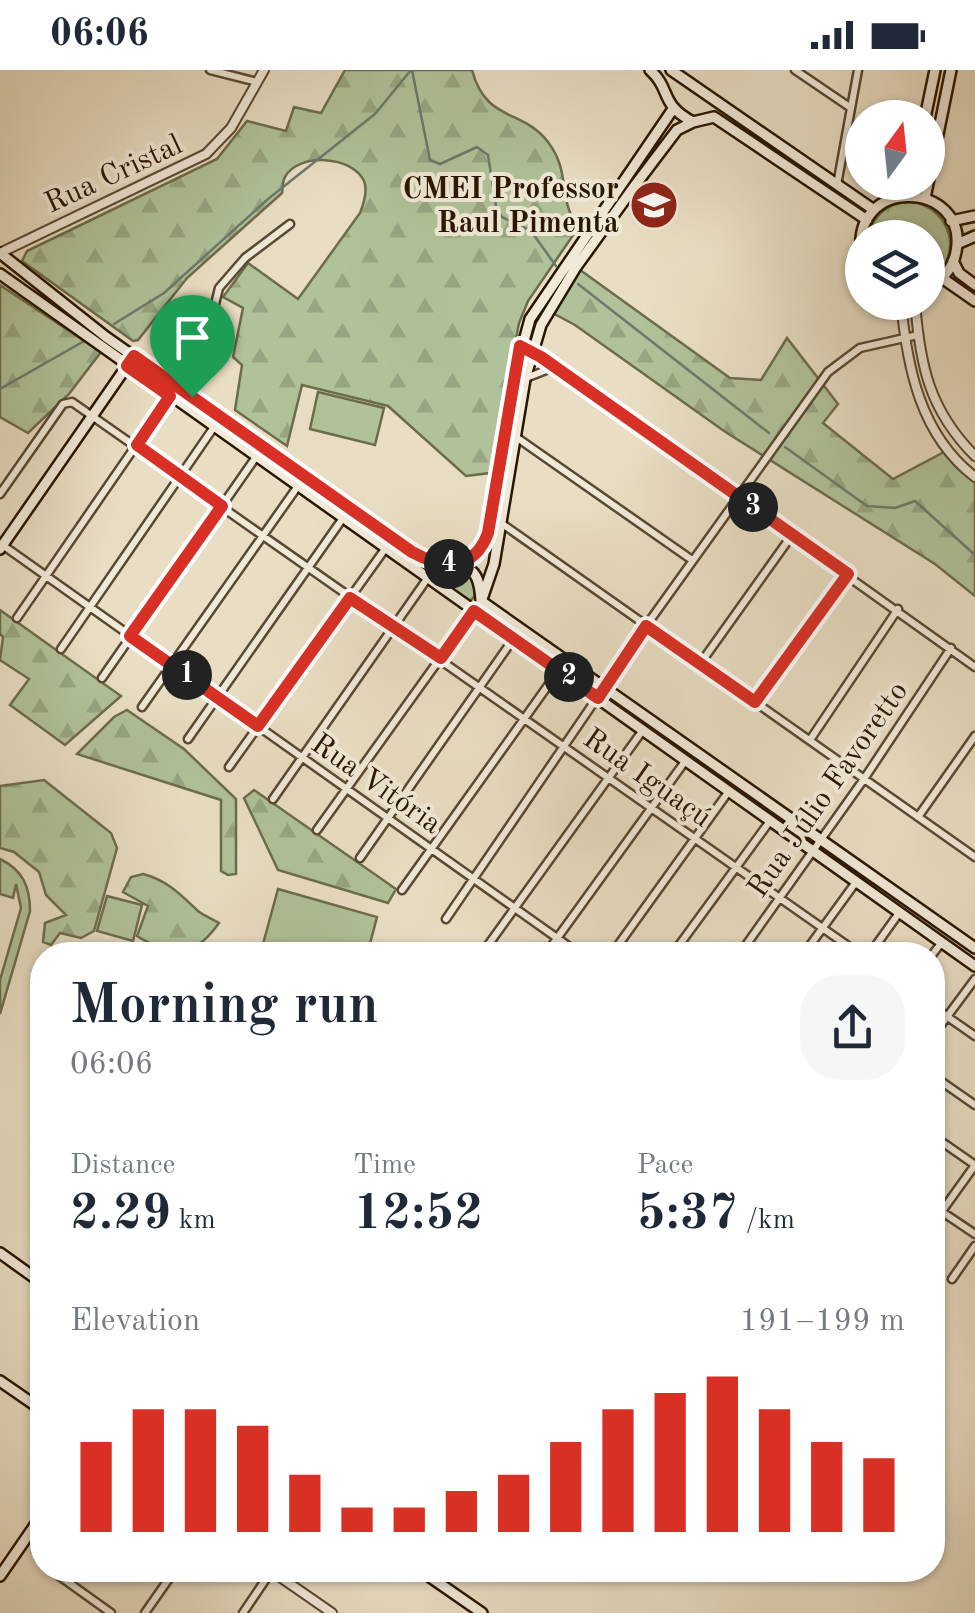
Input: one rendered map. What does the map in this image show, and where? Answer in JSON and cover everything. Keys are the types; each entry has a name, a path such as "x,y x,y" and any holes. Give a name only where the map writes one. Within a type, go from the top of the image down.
{"main road":[{"path":"650,70 662,82 673,109 694,122"},
{"path":"929,100 935,70"},
{"path":"945,100 951,70"},
{"path":"662,82 673,72 874,210"},
{"path":"714,116 719,104"},
{"path":"0,253 134,356 412,552 439,565 459,564 480,550 488,533 520,346 539,302 673,109"},
{"path":"474,611 494,564 525,379 532,350 549,311 576,267 677,130 714,116"},
{"path":"714,116 866,220 891,200"},
{"path":"928,200 951,221 957,244 954,261 945,274"},
{"path":"951,221 975,216"},
{"path":"957,244 975,236"},
{"path":"954,261 959,273 975,284"},
{"path":"0,274 558,670 601,693 975,948"},
{"path":"945,280 975,301"},
{"path":"1,546 134,356"},
{"path":"459,564 476,574 481,601 644,730 942,942"},
{"path":"428,579 439,565"},
{"path":"945,944 975,966"},
{"path":"0,1253 30,1274"},
{"path":"0,1381 30,1402"},
{"path":"0,1576 30,1532"},
{"path":"437,1582 482,1613"}],"street":[{"path":"210,70 258,82"},
{"name":"Rua Cristal","path":"0,253 206,154 231,128 264,70"},
{"path":"795,70 845,104"},
{"path":"852,100 858,70"},
{"path":"837,185 845,141"},
{"path":"192,397 220,288 245,258 290,224"},
{"path":"902,320 910,370 929,421 975,476"},
{"path":"917,320 924,373 932,396 954,435 974,452"},
{"path":"446,919 692,560 837,362 860,348 918,336"},
{"path":"520,346 532,350 975,667"},
{"path":"525,379 554,367"},
{"path":"18,618 170,396"},
{"name":"Rua Iguaçú","path":"0,494 63,404 72,402 842,942"},
{"path":"61,649 214,427"},
{"path":"516,437 692,560"},
{"path":"102,678 256,457"},
{"path":"142,706 298,486"},
{"path":"188,738 342,518"},
{"path":"501,523 975,856"},
{"path":"700,664 792,535"},
{"name":"Rua Vitória","path":"1,546 562,942"},
{"path":"228,767 385,549"},
{"path":"755,702 848,574"},
{"path":"273,799 428,579"},
{"path":"810,740 898,609"},
{"path":"317,830 474,611"},
{"path":"360,858 514,638"},
{"name":"Rua Júlio Favoretto","path":"748,942 952,648"},
{"path":"402,890 558,670"},
{"path":"491,942 644,730"},
{"path":"918,817 975,736"},
{"path":"554,942 686,760"},
{"path":"620,942 729,792"},
{"path":"681,942 770,822"},
{"path":"812,942 856,882"},
{"path":"878,942 900,912"},
{"path":"945,1019 975,978"},
{"path":"947,1016 975,1036"},
{"path":"945,1085 975,1106"},
{"path":"945,1145 975,1165 945,1207"},
{"path":"945,1213 975,1234"},
{"path":"952,1279 975,1246"},
{"path":"67,1582 111,1613"},
{"path":"146,1613 167,1582"},
{"path":"243,1613 263,1582"},
{"path":"288,1582 332,1613"}],"green space":[{"path":"345,70 472,70 486,99 538,131 560,164 567,205 578,228 528,301 519,323 490,473 466,476 388,406 302,385 287,446 235,410 242,365 233,357 243,308 223,297 248,263 298,299 360,213 365,185 349,166 325,160 292,169 284,179 282,193 187,278 138,340 133,341 22,261 27,251 217,159 247,121 286,131 294,107 321,113"},
{"path":"910,201 925,206 942,220 875,220 894,204"},
{"path":"945,225 950,247 945,263"},
{"path":"576,267 730,378 761,380 787,338 838,404 823,423 893,479 946,451 975,477 975,596 935,564 724,431 575,325 547,310"},
{"path":"0,285 101,352 69,394 28,433 0,417"},
{"path":"318,392 384,408 375,445 310,429"},
{"path":"451,568 472,579 477,594 470,601 438,579"},
{"path":"0,610 121,696 65,745 10,705 29,679 0,660"},
{"path":"127,710 184,749 236,799 236,874 221,871 221,800 77,754 114,717"},
{"path":"44,780 111,833 117,848 94,931 81,938 60,933 53,942 43,942 45,923 66,915 46,895 39,872 14,852 0,848 0,786"},
{"path":"254,790 396,889 388,903 278,870 244,798"},
{"path":"0,859 24,880 30,911 0,1014 0,980 21,908 16,884 13,898 0,894"},
{"path":"143,874 166,884 200,913 219,923 201,942 149,942 137,936 148,906 123,892 131,877"},
{"path":"278,889 377,917 370,942 264,942"},
{"path":"107,896 142,905 133,941 97,931"}],"waterway":[{"path":"114,324 164,293 268,199 375,114 411,70"},
{"path":"412,70 430,160 440,164 477,147 488,155 496,206 502,217 531,231 556,266"},
{"path":"578,284 769,433"},
{"path":"0,389 86,340"},
{"path":"785,447 867,506 895,508 915,501 975,555"}],"place":[{"name":"CMEI Professor Raul Pimenta","path":"654,205"}],"route":[{"path":"520,346 532,350 848,574 755,702 646,626 598,698 474,611 441,658 350,598 258,726 130,636 222,506 137,445 170,396 127,366 134,356 192,397 412,552 439,565 459,564 480,550 488,533 520,346"}]}
